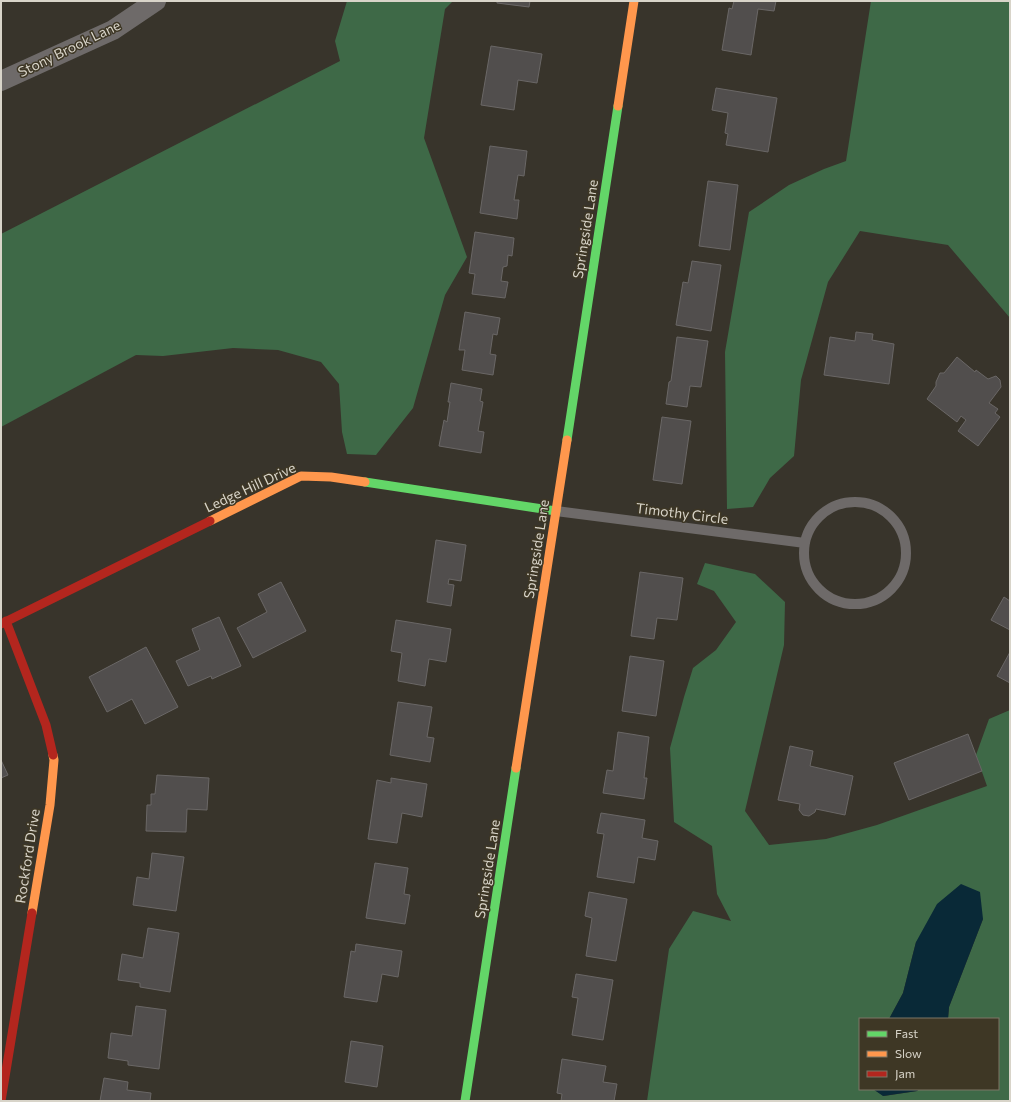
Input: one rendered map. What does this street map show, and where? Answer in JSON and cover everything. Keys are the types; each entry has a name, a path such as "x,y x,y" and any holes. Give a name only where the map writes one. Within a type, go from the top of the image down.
{"street":[{"name":"Stony Brook Lane","path":"1,81 113,30 156,1"},
{"name":"Springside Lane","path":"466,1101 634,1"},
{"name":"Ledge Hill Drive","path":"3,622 301,476 331,477 556,511"},
{"name":"Rockford Drive","path":"1,1101 50,805 54,760 46,725 3,622"}],"lane":[{"path":"849,502 861,503 872,505 887,514 898,527 904,544 905,561 900,577 890,590 872,601 862,604 846,604 830,598 817,588 808,575 804,559 805,543 811,527 823,514 838,505 849,502"},
{"name":"Timothy Circle","path":"556,511 805,543"}],"green space":[{"path":"347,1 453,1 445,9 424,138 467,257 445,295 413,408 376,455 347,454 342,432 339,384 321,362 278,350 233,348 163,356 136,355 1,427 1,234 340,61 335,41"},
{"path":"871,1 1010,1 1010,318 948,245 860,231 828,282 801,380 794,456 770,478 753,507 727,509 725,352 749,212 789,185 846,161"},
{"path":"705,563 755,574 785,602 784,645 745,811 769,845 826,839 877,825 987,786 976,755 989,719 1010,710 1010,1101 647,1101 669,949 693,911 731,921 717,894 712,846 674,822 670,748 693,668 716,650 736,622 714,591 697,584","holes":["983,919 949,1007 948,1018 999,1018 999,1090 918,1090 884,1096 875,1090 859,1090 859,1018 890,1018 903,993 916,942"]}],"water":[{"path":"961,884 980,892 983,919 949,1007 948,1018 890,1018 903,993 916,942 937,904"},
{"path":"874,1090 918,1090 917,1091 883,1096"}],"building":[{"path":"497,1 530,1 529,7 497,3"},
{"path":"734,1 776,1 774,11 758,9 751,55 722,50 729,8 732,9"},
{"path":"491,46 542,54 537,83 518,80 514,110 481,105"},
{"path":"716,88 777,98 768,152 726,145 728,134 725,133 728,113 712,110"},
{"path":"490,146 527,151 524,176 518,175 514,200 519,200 517,219 480,213"},
{"path":"708,181 738,185 730,250 699,246"},
{"path":"475,232 514,238 512,256 508,255 507,266 503,267 501,281 508,282 505,298 472,294 475,274 469,273"},
{"path":"692,261 721,265 711,331 676,325 683,282 688,283"},
{"path":"465,312 500,318 497,335 493,334 490,354 496,355 493,375 462,370 465,350 459,350"},
{"path":"856,332 873,334 872,340 894,344 889,384 824,375 830,337 855,341"},
{"path":"677,337 708,341 701,387 690,386 687,407 666,404 669,382 671,381"},
{"path":"957,357 975,372 976,370 988,379 996,376 1000,380 1001,387 989,403 998,409 995,413 1000,417 978,446 958,431 966,420 961,416 957,422 927,399 936,386 940,373 944,373"},
{"path":"451,383 482,389 480,401 483,402 478,431 484,432 481,453 439,446 444,420 447,422"},
{"path":"662,417 691,421 682,484 653,480"},
{"path":"436,540 466,545 461,581 449,579 448,584 454,585 451,606 427,602"},
{"path":"640,572 683,578 677,620 657,618 654,639 631,636"},
{"path":"281,582 306,631 253,658 237,628 267,612 258,594"},
{"path":"1004,597 1010,601 1010,630 991,620"},
{"path":"219,617 241,666 212,679 211,676 188,686 176,661 200,650 192,629"},
{"path":"396,620 451,629 446,662 429,659 425,686 398,681 402,653 391,651"},
{"path":"146,647 178,707 145,724 132,699 107,712 89,677"},
{"path":"1010,652 1010,683 997,676"},
{"path":"630,656 664,661 656,716 622,711"},
{"path":"398,702 432,707 427,737 434,738 430,762 390,755"},
{"path":"618,732 649,737 644,778 647,778 644,799 603,793 607,770 613,771"},
{"path":"968,734 982,771 909,800 894,763"},
{"path":"790,746 813,751 810,766 853,776 845,815 816,809 815,812 809,816 803,815 799,810 800,804 778,800"},
{"path":"1,760 8,775 1,778"},
{"path":"157,775 209,778 207,810 187,809 186,832 146,831 147,805 151,805 151,794 155,794"},
{"path":"391,778 427,784 422,817 402,813 397,843 368,839 377,780 391,783"},
{"path":"601,813 645,820 642,838 658,841 655,860 638,857 634,883 597,877 604,834 597,833"},
{"path":"152,853 184,857 176,911 133,905 137,877 149,879"},
{"path":"375,863 408,868 404,894 410,895 405,924 366,918"},
{"path":"589,892 627,899 616,961 586,956 592,918 585,916"},
{"path":"148,928 179,933 170,992 140,987 140,983 118,980 122,954 143,958"},
{"path":"356,944 402,951 398,977 382,974 377,1002 344,997 351,951 355,952"},
{"path":"576,974 613,980 603,1040 572,1035 578,998 572,997"},
{"path":"136,1006 166,1010 159,1069 128,1065 128,1061 108,1058 111,1033 132,1036"},
{"path":"351,1041 383,1046 377,1087 345,1082"},
{"path":"562,1059 606,1066 603,1082 617,1084 614,1101 561,1101 562,1094 557,1093"},
{"path":"104,1078 128,1082 127,1090 151,1093 150,1101 100,1101"}],"traffic: fast":[{"path":"567,440 618,106"},
{"path":"365,482 556,511"},
{"path":"465,1101 516,768"}],"traffic: slow":[{"path":"618,106 634,1"},
{"path":"516,768 567,440"},
{"path":"210,521 301,476 331,477 365,482"},
{"path":"32,913 50,805 54,760 53,755"}],"traffic: jam":[{"path":"1,624 210,521"},
{"path":"6,621 46,725 53,755"},
{"path":"1,1101 32,913"}]}
